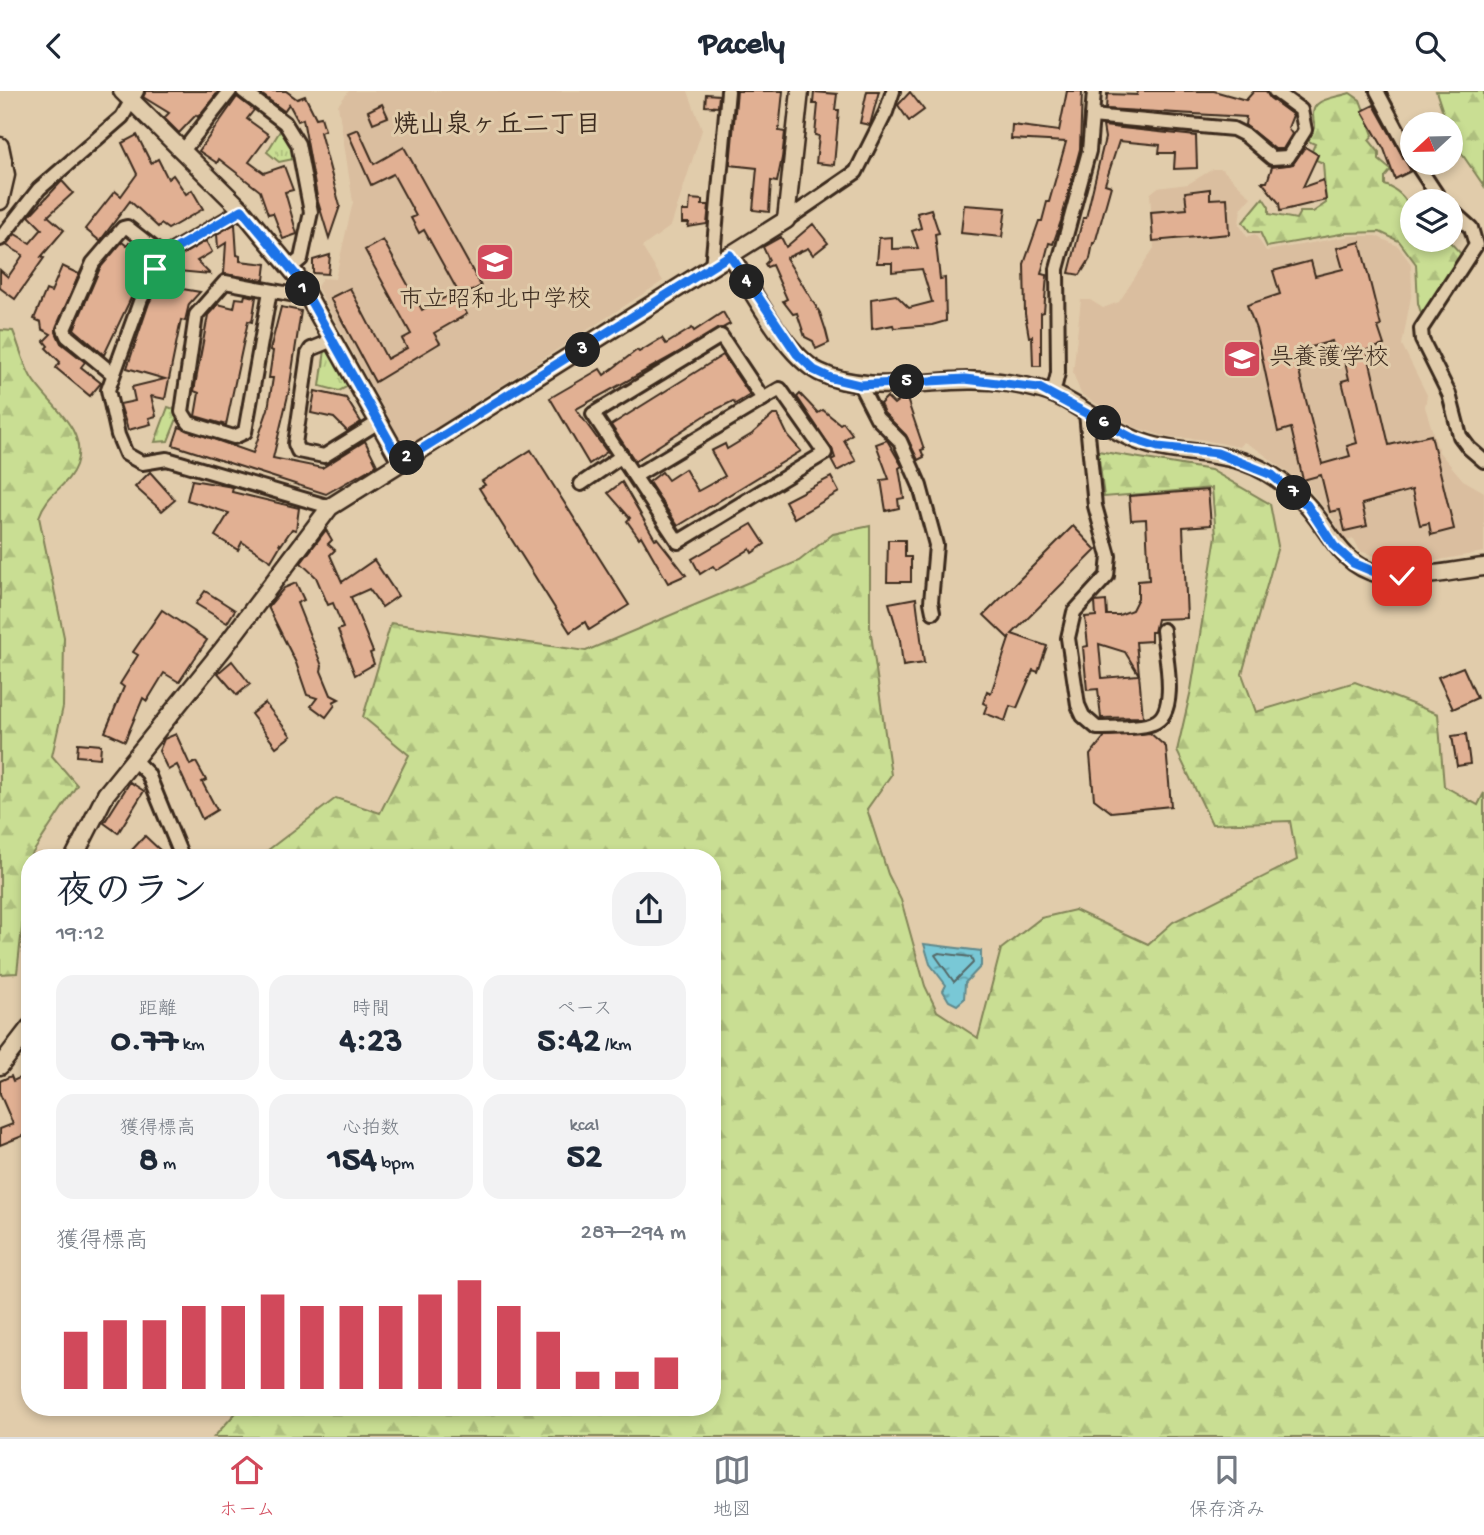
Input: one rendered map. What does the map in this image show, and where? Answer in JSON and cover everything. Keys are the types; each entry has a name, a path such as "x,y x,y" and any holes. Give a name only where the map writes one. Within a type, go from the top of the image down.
{"street":[{"path":"182,152 230,91"},
{"path":"243,91 285,123 298,144 311,212 301,259 290,268"},
{"path":"712,267 728,91"},
{"path":"786,220 800,91"},
{"path":"78,849 106,795 330,507 786,220 856,172 886,112 893,91"},
{"path":"1092,116 1233,129 1245,135 1272,158 1288,157 1305,130 1301,110 1275,91"},
{"path":"1377,91 1400,134"},
{"path":"1053,394 1058,373 1058,269 1089,151 1094,92"},
{"path":"0,239 39,189 122,117 130,95 182,152 242,210 290,268 401,462"},
{"path":"0,146 6,175 0,201"},
{"path":"242,210 195,235 164,257 141,299 108,390 118,435 126,454 142,463 167,459 330,507"},
{"path":"1463,221 1471,228 1476,245 1424,323 1422,339 1449,394 1460,436 1484,461"},
{"path":"113,374 67,336 64,329 93,263 123,228 127,227 164,257"},
{"path":"730,255 797,354 814,370 831,378 860,385 965,379 1023,386 1053,394 1136,440 1158,447 1217,453 1272,475 1307,505 1334,546 1353,563 1377,573 1402,576 1484,567"},
{"path":"270,291 245,432 234,437 189,423 182,412 196,315 225,282 296,295 303,290"},
{"path":"635,476 780,390 825,453 678,542 593,414 721,336 763,398"},
{"path":"333,340 311,349 307,354 295,444 298,451 324,456 377,423"},
{"path":"860,385 877,418 900,441 920,486 936,545 931,602 933,612"},
{"path":"1086,412 1094,506 1109,556 1107,576 1074,612 1068,639 1077,705 1083,716 1097,728 1152,724 1163,717 1170,702 1163,630"},
{"path":"581,484 621,456"},
{"path":"134,760 148,773 179,849"},
{"path":"0,1066 21,1039"}],"shaded area":[{"name":"市立昭和北中学校","path":"349,91 688,91 702,130 671,226 642,247 663,281 411,444 402,442 317,287 322,278 335,279 353,202 338,105"},
{"name":"呉養護学校","path":"1213,169 1222,169 1251,197 1241,209 1239,224 1247,237 1255,234 1266,251 1351,236 1376,236 1398,246 1411,264 1412,291 1402,345 1427,395 1425,407 1439,452 1463,480 1484,492 1484,552 1405,566 1360,551 1354,539 1345,541 1332,517 1307,487 1244,442 1240,447 1199,439 1167,437 1134,427 1081,394 1073,373 1081,300 1090,300 1103,308 1119,302 1154,248 1150,194 1157,188 1188,184"}],"green space":[{"path":"1436,91 1484,91 1484,186 1463,155 1463,112 1443,112"},
{"path":"1350,93 1360,100 1373,135 1369,140 1379,152 1379,160 1391,170 1385,177 1385,185 1400,193 1400,242 1380,232 1346,233 1267,247 1260,232 1250,232 1243,222 1263,198 1269,207 1269,214 1296,219 1300,212 1313,212 1326,203 1323,163 1316,160 1318,155 1312,151 1315,144 1308,141 1315,126 1313,117 1316,105"},
{"path":"283,126 298,158 279,162 267,152"},
{"path":"1407,252 1459,252 1466,259 1424,323 1418,303 1416,264"},
{"path":"0,330 13,331 31,377 71,428 77,439 78,452 72,473 47,501 39,517 64,637 63,707 52,756 77,785 35,849 21,849 21,937 17,973 0,974"},
{"path":"334,348 352,384 339,391 320,386 325,350"},
{"path":"168,407 180,411 168,441 155,442"},
{"path":"1098,451 1211,470 1270,504 1278,546 1242,674 1256,712 1355,682 1438,714 1444,786 1478,805 1484,793 1484,1437 214,1437 233,1416 721,1416 721,849 269,849 336,798 380,813 409,755 363,717 391,623 586,651 799,561 833,534 870,526 870,627 891,775 867,809 888,874 901,900 925,986 937,1011 978,1038 1001,949 1041,918 1075,910 1148,944 1173,922 1297,860 1290,821 1212,824 1177,751 1191,690 1216,536 1212,488 1104,497"}],"water":[{"path":"924,944 981,951 981,966 965,983 964,999 957,1005 949,1001 943,991 946,985 930,964"}],"building":[{"path":"146,91 219,91 198,117 196,115 179,133 164,118 169,113 143,97"},
{"path":"257,91 286,91 297,99 305,96 316,118 321,117 325,130 320,132 340,206 329,238 318,202 303,119 298,121 289,104 284,111"},
{"path":"737,91 783,91 779,131 785,132 782,158 777,182 771,181 769,212 753,210 757,168 730,165"},
{"path":"867,91 879,91 870,125 860,123"},
{"path":"1067,91 1082,91 1080,149 1061,221 1053,244 1049,243 1041,274 1047,275 1044,312 1041,313 1041,366 1033,366 1032,336 1029,337 1025,314 1024,264 1039,221 1042,221 1049,202 1066,142 1011,139 1012,125 1059,131"},
{"path":"1138,91 1214,91 1246,100 1254,91 1266,91 1270,98 1293,115 1288,128 1292,134 1283,149 1275,149 1245,125 1246,117 1106,109 1107,94 1137,95"},
{"path":"814,92 837,94 835,110 839,110 834,165 816,163 819,136 815,135 818,104 813,104"},
{"path":"910,92 924,110 909,121 898,105"},
{"path":"706,94 719,95 718,107 705,106"},
{"path":"237,97 254,110 247,119 269,135 249,162 264,173 284,166 293,190 285,192 297,234 283,239 273,213 268,214 260,191 219,159 217,163 199,151"},
{"path":"382,104 388,117 373,123 368,111"},
{"path":"1374,105 1400,151 1400,175 1403,175 1395,179 1384,149 1362,111"},
{"path":"1103,126 1196,136 1197,168 1174,169 1175,153 1159,153 1160,145 1119,141 1105,184 1111,186 1090,259 1080,275 1069,273 1083,218 1086,218 1105,138"},
{"path":"358,129 374,164 404,147 481,286 461,297 424,230 419,233 411,218 416,216 393,174 371,185 348,133"},
{"path":"137,135 151,163 158,159 168,179 173,175 186,194 192,190 203,209 168,229 161,224 158,227 130,201 100,241 85,229 115,191 121,196 137,174 122,143"},
{"path":"1305,147 1318,155 1303,187 1323,180 1326,200 1280,211 1279,203 1262,182 1267,182 1272,167 1293,164"},
{"path":"62,181 73,193 48,216 64,230 41,257 44,258 15,299 0,288 0,270 8,277 23,255 6,245 15,234 30,243 42,229 29,216"},
{"path":"1210,189 1210,199 1227,198 1229,234 1153,241 1151,212 1187,209 1185,192"},
{"path":"690,199 702,200 702,205 709,205 707,224 688,227 689,223 682,223 682,211 689,211"},
{"path":"964,205 1006,208 1002,237 961,233"},
{"path":"931,209 939,233 935,234 940,279 945,278 946,321 932,325 894,328 893,325 872,329 871,299 896,295 909,308 932,302 922,269 892,272 892,263 877,263 879,238 892,237 892,249 918,248 912,231 921,228 917,213"},
{"path":"235,224 237,255 240,256 240,261 266,264 264,280 224,274 226,243 218,248 217,234"},
{"path":"813,224 828,243 813,255 808,248 786,258 820,313 826,331 829,343 816,349 813,341 805,337 797,313 793,314 783,301 787,299 772,265 767,267 765,264 769,260 763,247 781,237 786,247"},
{"path":"383,240 422,310 455,292 467,314 434,333 440,343 375,382 330,298 350,288 387,359 407,348 402,339 411,334 365,250"},
{"path":"206,241 212,252 197,261 210,274 167,270 172,261"},
{"path":"122,242 127,246 129,243 153,259 141,277 104,355 74,329 100,268"},
{"path":"1360,242 1384,345 1367,350 1389,445 1431,435 1454,529 1431,535 1429,523 1420,525 1412,490 1362,504 1367,526 1345,531 1340,510 1330,512 1321,475 1303,480 1291,428 1278,432 1256,329 1247,305 1280,294 1273,271 1311,261 1315,276 1343,269 1337,248","holes":["1332,341 1335,352 1342,350 1349,379 1342,381 1357,443 1347,446 1350,456 1322,464 1294,352"]},
{"path":"330,255 328,274 313,273 313,260"},
{"path":"62,266 79,274 56,332 61,343 85,362 81,367 101,383 90,396 56,368 60,362 46,348 48,346 44,341 51,334 42,329 41,322 34,319 46,290 51,292"},
{"path":"159,285 200,292 189,304 185,321 181,320 165,399 151,396 156,416 149,418 151,424 128,430 120,404 135,401 132,387 165,379 127,368 149,303"},
{"path":"245,295 256,297 252,322 248,321 226,425 195,416 199,393 194,391 208,315 218,304 234,308 236,298 244,299"},
{"path":"281,307 301,311 289,391 273,458 322,468 365,441 377,465 326,494 173,445 179,427 253,453 268,409 273,378 269,378 273,351 270,350"},
{"path":"723,312 730,324 576,409 607,452 589,464 550,398 600,369 604,375 637,350 639,352 662,338 666,344 692,328 694,331"},
{"path":"723,355 750,395 735,404 733,401 709,413 635,461 611,425"},
{"path":"315,391 346,398 361,422 347,431 334,418 311,413"},
{"path":"800,394 818,413 823,410 840,424 843,422 852,434 844,440 856,461 837,471 831,460 835,458 832,449 797,397"},
{"path":"887,397 894,404 907,399 924,449 921,450 924,457 918,460 906,435 884,413 880,404"},
{"path":"773,415 778,415 788,436 801,451 678,526 649,482 662,472 668,480 685,469 698,491 725,476 711,451 725,444 727,449 752,434"},
{"path":"887,440 902,466 899,468 904,498 898,499 899,508 886,511 881,480 889,479 876,444"},
{"path":"531,450 629,605 589,630 585,622 570,632 479,488 485,485 482,481"},
{"path":"150,472 175,500 162,511 135,487"},
{"path":"831,477 839,492 794,518 785,501"},
{"path":"192,480 233,487 232,492 299,508 296,530 292,529 281,545 279,543 280,546 271,561 242,542 238,550 215,536 229,513 187,500"},
{"path":"622,482 655,539 657,538 686,575 668,583 641,536 639,538 627,521 630,518 608,493"},
{"path":"1208,490 1211,525 1183,527 1187,618 1157,619 1154,632 1151,632 1151,641 1136,642 1143,717 1101,718 1098,689 1087,690 1083,647 1088,646 1085,617 1096,616 1095,602 1106,601 1107,615 1119,615 1132,610 1138,598 1138,581 1149,580 1146,519 1131,520 1129,496","holes":["1099,644 1125,652 1139,675 1102,678"]},
{"path":"752,524 765,544 752,553 750,549 716,570 713,566 700,574 692,559"},
{"path":"1073,526 1096,550 1012,634 1047,646 1038,672 1033,670 1017,708 1010,706 1005,721 984,713 987,705 983,703 987,691 991,693 1010,636 1008,638 984,615"},
{"path":"326,530 332,540 328,544 335,550 330,555 342,582 374,560 398,596 382,607 369,589 351,597 373,652 370,653 374,664 355,675 338,630 343,628 333,603 328,605 316,577 301,563"},
{"path":"888,540 905,540 905,557 911,557 911,582 887,582"},
{"path":"296,583 304,600 297,603 322,666 321,671 331,695 339,699 333,702 335,705 326,717 311,706 317,698 307,695 296,663 268,607 284,588"},
{"path":"205,591 235,610 227,623 196,604"},
{"path":"916,598 924,663 903,666 900,640 889,603"},
{"path":"162,610 207,640 179,682 164,673 147,701 143,698 125,741 105,732 124,687 120,684 138,655 133,652"},
{"path":"232,661 250,684 237,695 218,673"},
{"path":"1463,667 1477,698 1453,709 1438,677"},
{"path":"265,703 291,736 276,747 251,714"},
{"path":"1150,733 1166,747 1171,806 1111,812 1094,799 1090,755 1105,736"},
{"path":"176,734 190,765 196,762 206,780 202,782 217,810 202,819 177,765 168,770 159,751 164,739"},
{"path":"1466,734 1470,764 1457,766 1452,736"},
{"path":"78,743 101,745 100,758 77,756"},
{"path":"130,782 144,791 118,833 104,823"},
{"path":"145,836 159,849 133,849"},
{"path":"11,1076 13,1081 21,1077 21,1137 0,1145 0,1129 13,1124 0,1094 0,1081"}],"place":[{"name":"市立昭和北中学校","path":"495,262"},
{"name":"呉養護学校","path":"1242,359"}],"district":[{"name":"焼山泉ヶ丘二丁目","path":"497,127"}],"route":[{"path":"155,269 165,255 195,235 242,210 296,275 357,388 401,462 730,255 778,328 797,354 814,370 831,378 860,385 965,379 1039,388 1136,440 1158,447 1217,453 1272,475 1307,505 1334,546 1353,563 1377,573 1402,576"}]}
